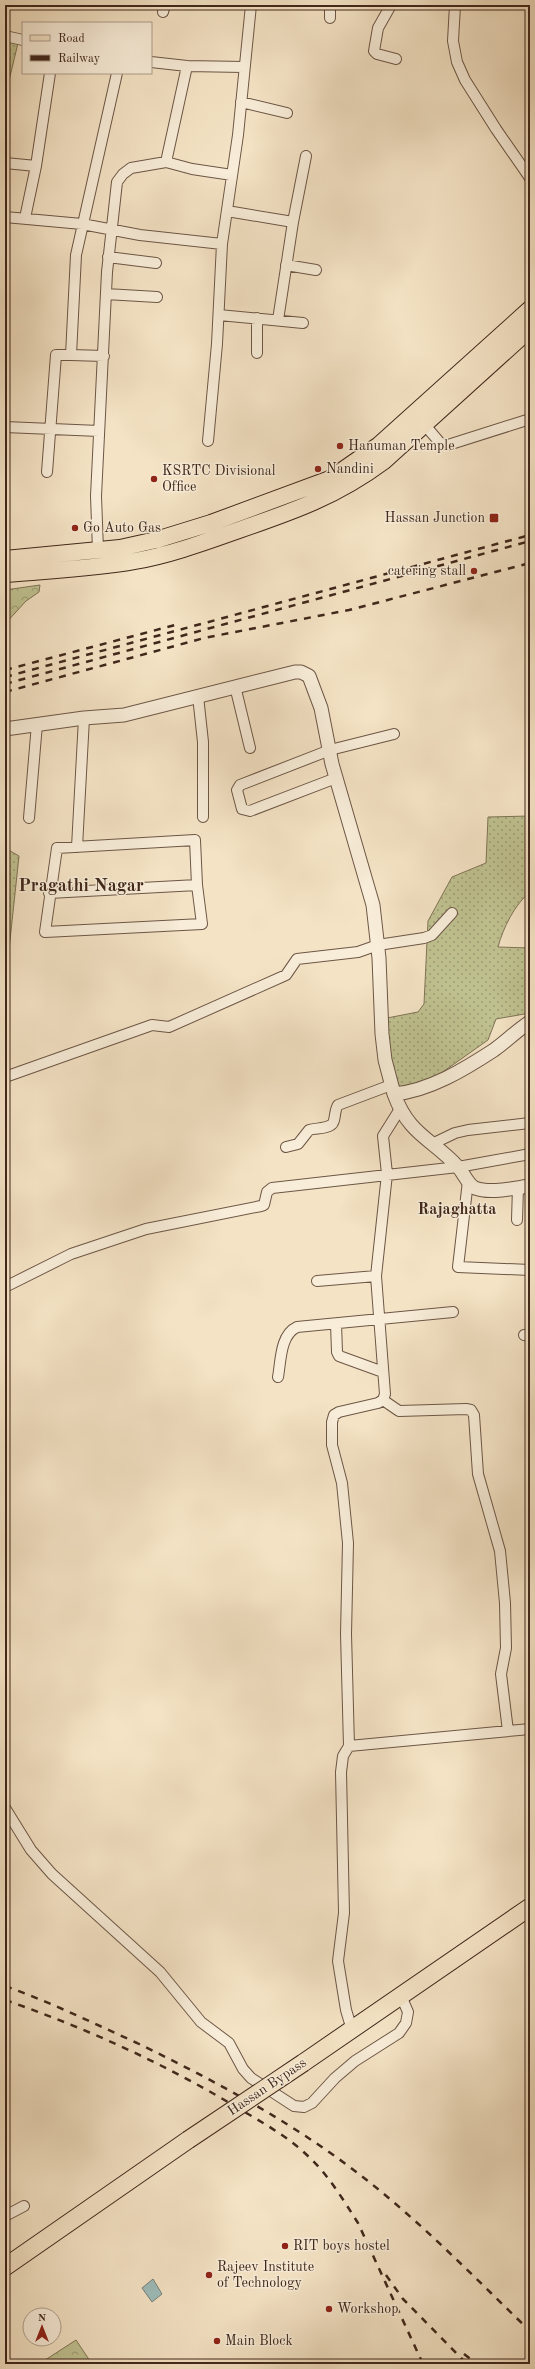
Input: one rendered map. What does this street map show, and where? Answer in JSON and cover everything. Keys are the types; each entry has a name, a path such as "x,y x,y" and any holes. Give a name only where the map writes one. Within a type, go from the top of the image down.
{"highway":[{"name":"Hassan Bypass","path":"5,2267 188,2140 352,2030 530,1907"}],"main road":[{"path":"379,455 530,309"},
{"path":"5,574 135,561 213,531 330,478 379,455 424,424 530,329"},
{"path":"5,559 98,550 213,531"}],"street":[{"path":"208,441 219,315 222,244 241,102 251,5"},
{"path":"330,5 330,18"},
{"path":"391,5 378,28 374,51 377,54 396,59"},
{"path":"454,5 453,41 457,62 465,80 496,129 530,178"},
{"path":"5,36 22,40"},
{"path":"152,62 187,66 244,67"},
{"path":"166,162 187,66"},
{"path":"25,218 36,166 50,74"},
{"path":"71,355 76,255 82,224 105,132 117,74"},
{"path":"241,102 287,113"},
{"path":"278,320 293,222 306,156"},
{"path":"98,550 96,496 106,294 108,257 117,182 123,174 131,168 166,162 192,169 232,175"},
{"path":"5,163 36,166"},
{"path":"227,211 293,222"},
{"path":"5,217 82,224 140,235 222,244"},
{"path":"108,257 156,263"},
{"path":"286,265 316,270"},
{"path":"106,294 157,297"},
{"path":"219,315 303,323"},
{"path":"257,318 257,353"},
{"path":"47,472 56,355 104,356"},
{"path":"424,424 441,444 448,445 530,419"},
{"path":"5,427 99,431"},
{"path":"5,729 84,718 124,715 294,672 301,672 309,676 321,708 336,778 373,905 378,945 382,1034 393,1089 400,1109 411,1126 458,1167 474,1188 485,1190 524,1187 517,1220"},
{"path":"236,686 250,748"},
{"path":"198,696 203,742 203,818"},
{"path":"77,847 84,718"},
{"path":"29,818 37,724"},
{"path":"336,778 250,811 242,809 237,790 240,785 330,750 394,734"},
{"path":"195,840 197,885 202,924 45,932 49,893 57,848 195,840"},
{"path":"49,893 197,885"},
{"path":"5,1077 152,1026 169,1027 286,975 297,959 358,952 378,945 424,938 432,935 452,913"},
{"path":"286,1147 298,1144 309,1130 330,1126 333,1124 338,1105 393,1089 410,1092 436,1083 495,1050 517,1030 530,1022"},
{"path":"352,2030 346,2010 338,1961 344,1918 341,1772 343,1756 348,1746 346,1634 348,1543 342,1483 332,1445 332,1422 334,1415 339,1412 378,1403 383,1400 385,1394 376,1276 387,1174 383,1132 400,1109"},
{"path":"432,1144 455,1133 468,1130 530,1123"},
{"path":"5,1287 71,1254 146,1229 261,1206 265,1201 267,1192 272,1188 458,1167 530,1154"},
{"path":"468,1181 458,1267 530,1270"},
{"path":"317,1281 376,1276"},
{"path":"278,1377 285,1337 289,1330 297,1327 336,1324 378,1318 453,1312"},
{"path":"336,1324 337,1352 339,1356 383,1372"},
{"path":"383,1400 399,1411 466,1409 471,1410 474,1415 478,1474 500,1552 505,1603 506,1648 501,1674 508,1731"},
{"path":"348,1746 530,1729"},
{"path":"5,1808 10,1827 52,1874 160,1972 201,2022 229,2043 247,2074 294,2106 304,2107 312,2103 335,2078 355,2061 399,2033 406,2023 408,2012 401,1996"},
{"path":"5,2216 24,2206"}],"green space":[{"path":"5,39 18,43 7,89 5,89"},
{"path":"40,585 39,592 26,601 5,624 5,590"},
{"path":"530,816 530,892 519,903 510,917 498,947 530,948 530,1013 496,1019 488,1040 437,1076 412,1086 397,1088 386,1042 387,1018 418,1012 424,1004 428,921 452,877 486,863 488,817"},
{"path":"5,848 19,856 5,987"},
{"path":"76,2340 92,2364 39,2364"}],"water":[{"path":"153,2279 162,2294 152,2302 142,2288"}],"railway":[{"path":"5,677 530,535"},
{"path":"5,684 530,541"},
{"path":"5,692 204,638 349,610 530,563"},
{"path":"5,670 175,625"},
{"path":"5,1986 71,2013 166,2057 279,2119 333,2155 382,2192 446,2250 530,2331"},
{"path":"5,2000 65,2022 182,2076 257,2119 302,2150 330,2181 358,2223 423,2364"},
{"path":"386,2275 403,2299 467,2364"},
{"path":"464,2354 477,2364"}],"place":[{"name":"Hanuman Temple","path":"340,446"},
{"name":"Nandini","path":"318,469"},
{"name":"KSRTC Divisional Office","path":"154,479"},
{"name":"Hassan Junction","path":"494,518"},
{"name":"Go Auto Gas","path":"75,528"},
{"name":"catering stall","path":"474,571"},
{"name":"RIT boys hostel","path":"285,2246"},
{"name":"Rajeev Institute of Technology","path":"209,2275"},
{"name":"Workshop","path":"329,2309"},
{"name":"Main Block","path":"217,2341"}],"district":[{"name":"Pragathi Nagar","path":"81,886"},
{"name":"Rajaghatta","path":"457,1210"}]}
